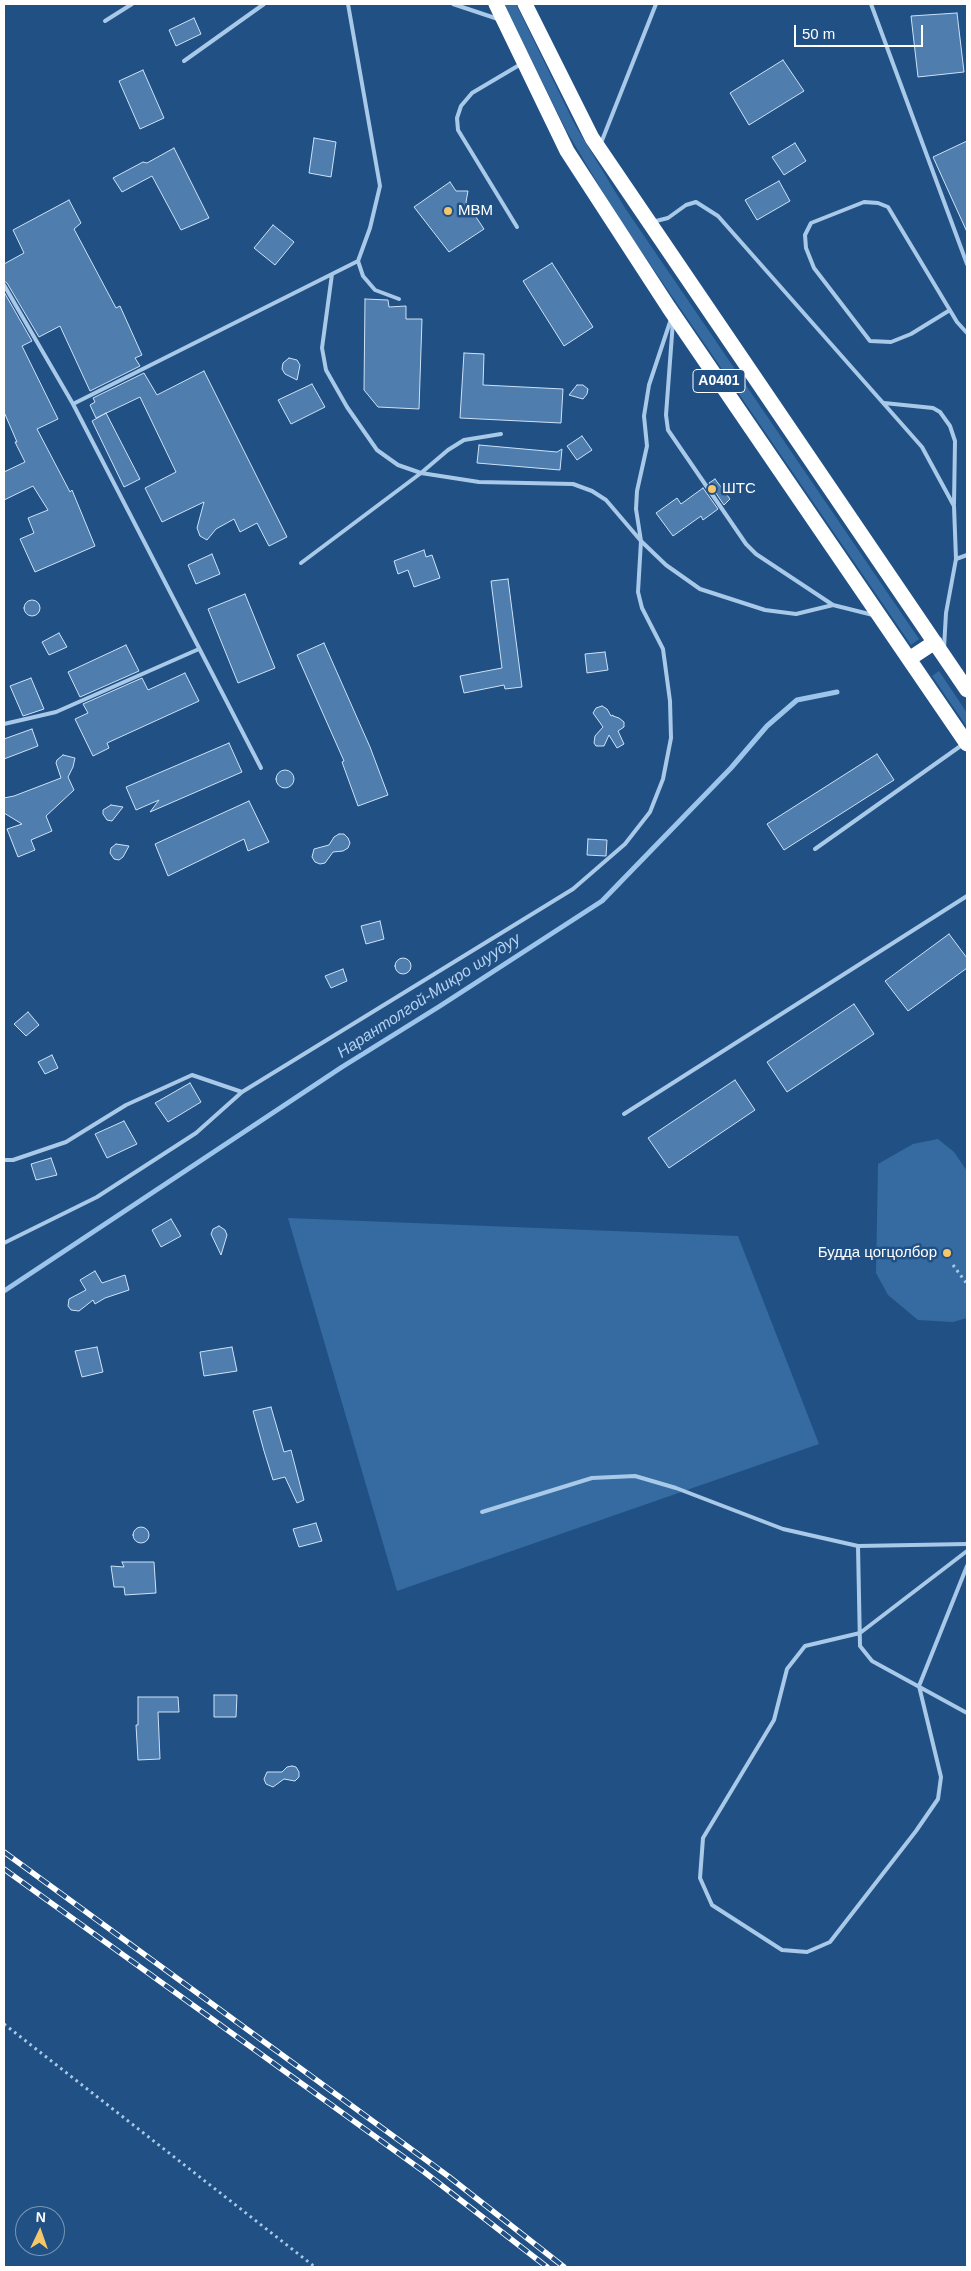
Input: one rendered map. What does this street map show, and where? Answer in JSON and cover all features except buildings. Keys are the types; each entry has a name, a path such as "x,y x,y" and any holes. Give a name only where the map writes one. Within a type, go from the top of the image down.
{"highway":[{"name":"A0401","path":"496,4 567,151 673,314 967,744"},
{"name":"A0401","path":"525,4 599,149 967,690"},
{"path":"909,659 934,642"}],"lane":[{"path":"105,21 132,4"},
{"path":"184,61 264,4"},
{"path":"348,4 380,186 370,228 358,261 363,276 375,290 399,299"},
{"path":"453,4 503,20"},
{"path":"599,149 656,4"},
{"path":"872,4 967,264"},
{"path":"517,227 458,130 457,118 461,106 472,93 524,63"},
{"path":"649,223 668,218 686,205 696,202 718,216 922,447 954,506"},
{"path":"950,310 911,334 891,342 870,341 814,268 806,248 805,235 811,223 864,202 878,203 888,207 950,310 967,333"},
{"path":"72,404 358,261"},
{"path":"332,274 322,348 326,370 347,407 377,450 398,464 421,473 478,482 572,484 592,491 606,500 641,541 666,565 700,589 765,610 796,614 833,605"},
{"path":"4,285 72,404 261,768"},
{"path":"4,1243 97,1197 196,1133 242,1092 573,890 625,844 650,812 665,770 671,738 670,701 663,649 642,608 638,592 641,541 636,509 637,491 647,446 644,416 648,385 673,314"},
{"path":"673,314 666,415 668,430 746,544 756,554 833,605 880,617"},
{"path":"884,404 933,408 940,412 950,426 955,441 954,506 956,559 946,612 943,655"},
{"path":"301,563 421,473 448,450 464,440 501,434"},
{"path":"956,559 967,555"},
{"path":"4,724 56,712 199,648"},
{"path":"815,849 967,744"},
{"path":"624,1114 967,896"},
{"path":"4,1160 14,1160 66,1142 126,1104 192,1075 242,1092"},
{"path":"482,1512 592,1478 635,1476 676,1488 782,1529 858,1546 967,1544"},
{"path":"858,1546 860,1646 872,1660 967,1713"},
{"path":"967,1551 860,1633 805,1646 787,1669 774,1720 703,1838 700,1878 712,1905 782,1950 807,1952 830,1942 916,1831 938,1799 941,1777 919,1686 967,1566"}],"path":[{"path":"952,1265 967,1284"},
{"path":"4,2024 315,2267"}],"shaded area":[{"path":"504,4 516,4 575,125 625,208 919,639 911,645 617,216 566,130"},
{"path":"939,671 967,713 967,727 932,676"},
{"path":"938,1139 954,1152 967,1171 967,1318 953,1322 918,1320 888,1295 876,1273 878,1164 913,1144"},
{"path":"288,1218 738,1236 819,1444 397,1591"}],"waterway":[{"name":"Нарантолгой-Микро шуудуу","path":"4,1291 342,1067 602,901 731,768 767,726 797,700 837,692"}],"railway":[{"path":"4,1852 448,2176 564,2267"},
{"path":"4,1869 423,2171 547,2267"}],"place":[{"name":"MBM","path":"448,211"},
{"name":"ШТС","path":"712,489"},
{"name":"Будда цогцолбор","path":"947,1253"}]}
